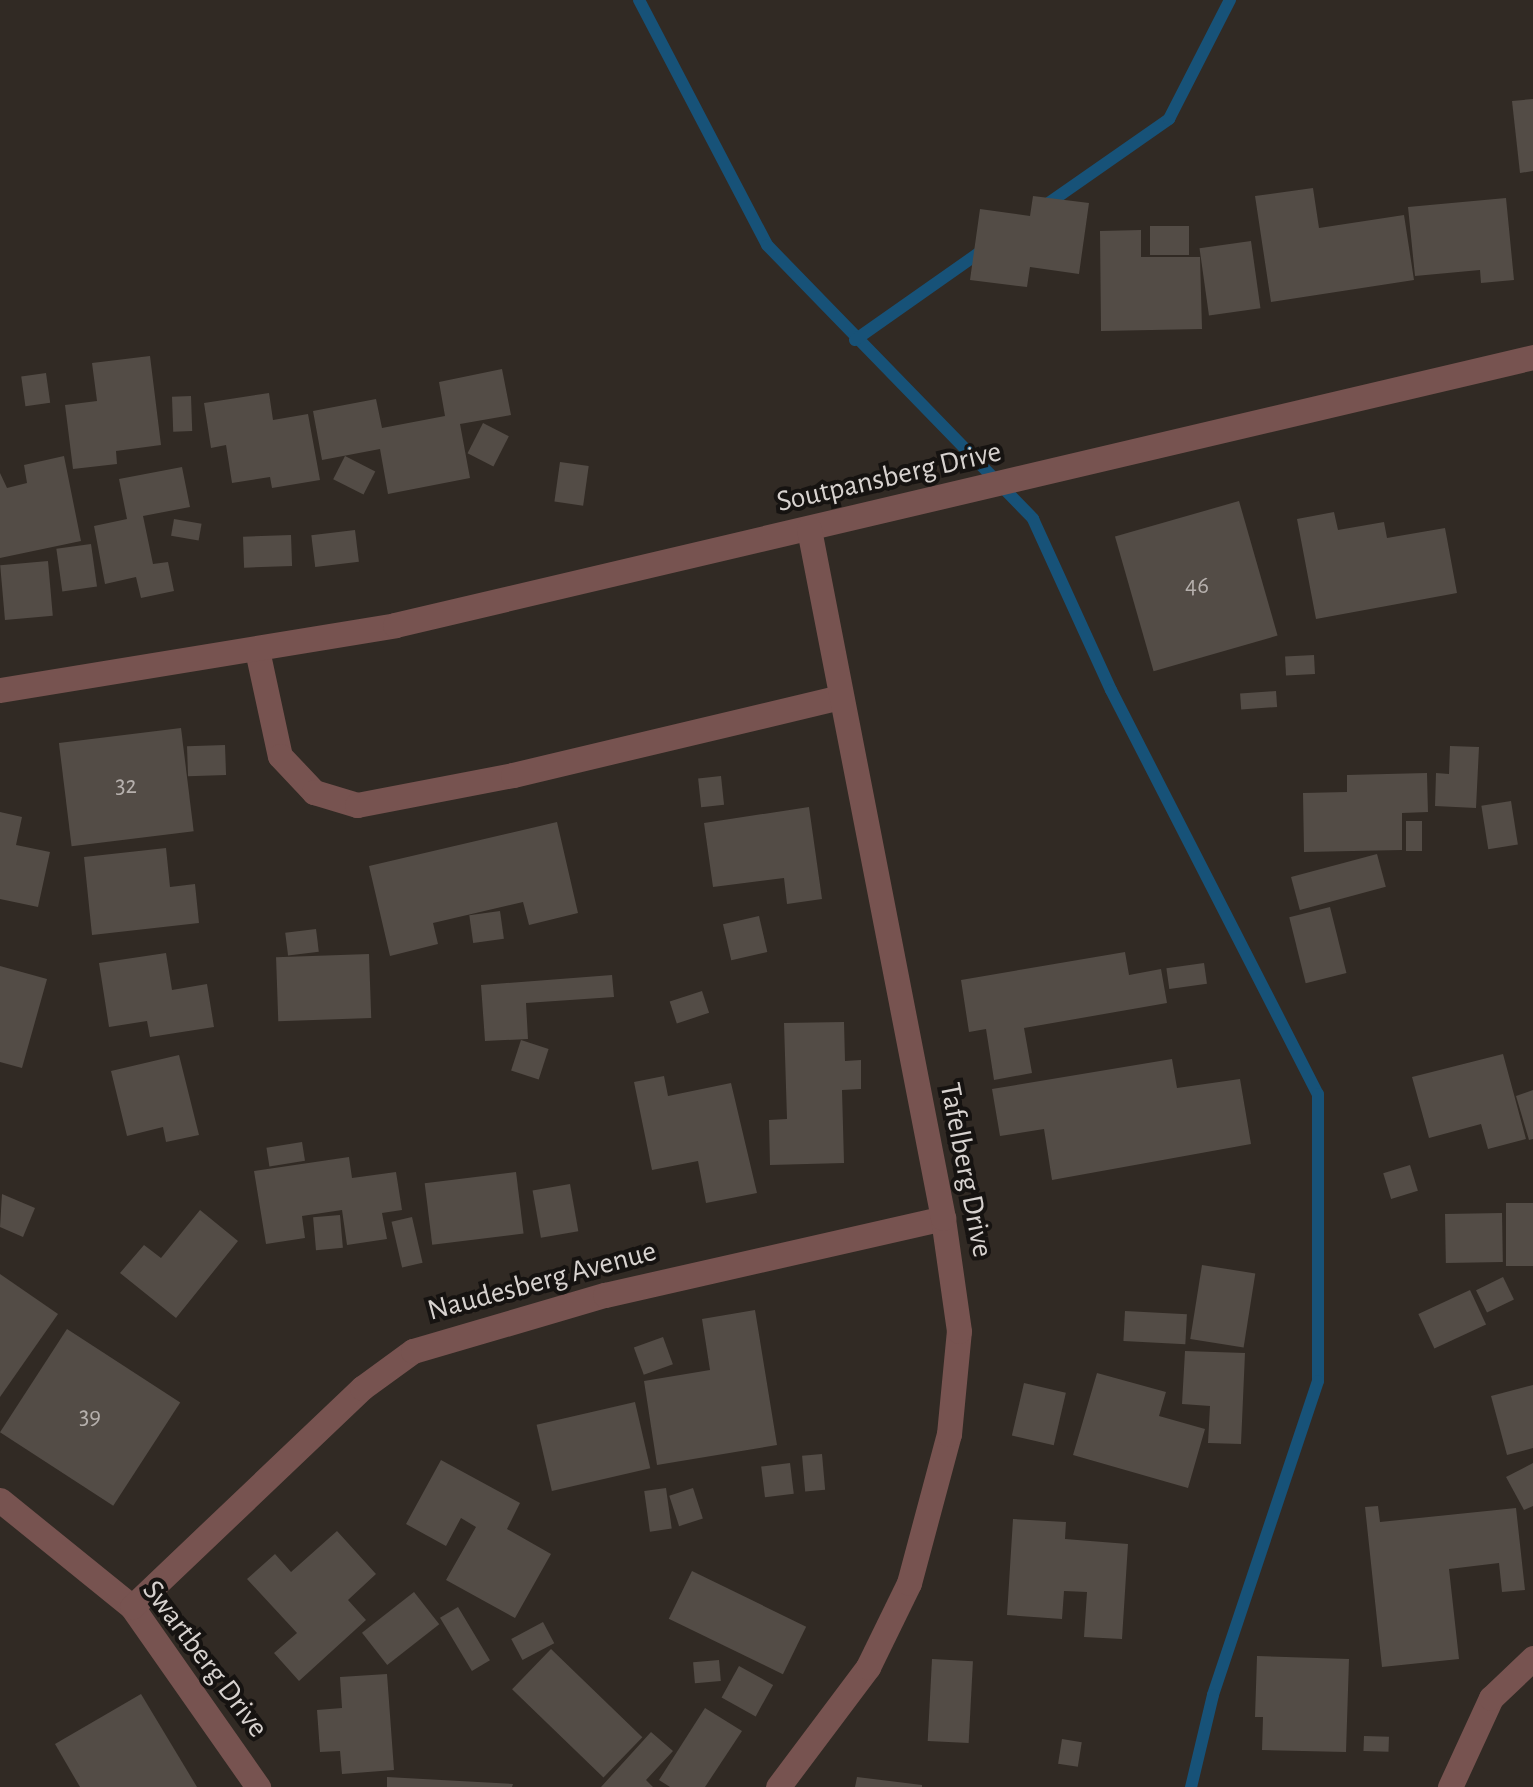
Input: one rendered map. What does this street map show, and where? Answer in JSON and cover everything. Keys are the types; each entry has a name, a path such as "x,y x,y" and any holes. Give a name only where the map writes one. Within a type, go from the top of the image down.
{"street":[{"name":"Soutpansberg Drive","path":"0,690 257,650 973,492 1533,357"},
{"name":"Tafelberg Drive","path":"778,1787 890,1630 937,1495 960,1331 944,1218 809,529"},
{"path":"257,650 280,756 314,792 357,805 496,779 841,696"},
{"name":"Naudesberg Avenue","path":"132,1607 362,1388 413,1352 569,1304 944,1218"},
{"name":"Swartberg Drive","path":"0,1500 132,1607 258,1787"},
{"path":"1450,1787 1491,1698 1533,1658"}],"building":[{"path":"1533,99 1533,171 1520,173 1512,101"},
{"path":"1313,188 1319,228 1404,215 1414,280 1271,302 1255,196"},
{"path":"1033,196 1089,203 1079,274 1030,267 1027,287 970,280 980,209 1030,216"},
{"path":"1506,198 1514,280 1481,283 1480,270 1415,276 1408,207"},
{"path":"1150,226 1189,226 1189,255 1150,255"},
{"path":"1141,230 1141,257 1200,257 1202,329 1101,331 1100,231"},
{"path":"1251,241 1260,308 1209,316 1200,248"},
{"path":"150,356 161,445 116,451 117,464 73,469 65,405 97,401 92,363"},
{"path":"502,369 511,415 460,424 470,478 388,494 380,449 322,460 313,411 376,399 382,428 445,416 439,382"},
{"path":"46,373 50,403 25,406 21,376"},
{"path":"269,393 273,420 308,414 320,480 272,488 270,477 232,483 226,445 211,448 204,403"},
{"path":"191,396 192,431 173,432 172,397"},
{"path":"483,423 509,436 493,466 468,453"},
{"path":"64,456 81,541 0,558 0,473 7,488 27,483 24,465"},
{"path":"345,456 375,471 363,495 333,479"},
{"path":"560,462 589,466 583,506 554,502"},
{"path":"182,467 190,507 143,516 153,564 168,562 174,591 141,598 136,577 105,584 94,526 127,519 119,479"},
{"path":"1239,501 1278,636 1154,671 1115,537"},
{"path":"1334,512 1338,530 1384,522 1387,538 1445,528 1457,593 1316,619 1297,519"},
{"path":"174,519 202,524 199,541 171,536"},
{"path":"355,530 359,562 315,567 311,535"},
{"path":"291,535 292,566 244,568 243,537"},
{"path":"91,544 97,587 62,591 56,549"},
{"path":"48,561 53,616 5,620 0,565"},
{"path":"1314,655 1315,674 1286,675 1285,657"},
{"path":"1276,691 1277,707 1241,709 1240,694"},
{"path":"181,728 194,831 72,846 59,743"},
{"path":"225,745 226,775 188,776 187,746"},
{"path":"1450,746 1479,747 1476,808 1435,806 1436,773 1449,774"},
{"path":"1427,773 1428,812 1402,813 1402,850 1304,852 1303,793 1347,792 1347,775"},
{"path":"721,776 724,805 701,807 698,778"},
{"path":"1511,801 1518,844 1488,849 1481,806"},
{"path":"809,807 822,899 787,904 784,878 713,887 704,823"},
{"path":"0,812 22,817 16,845 50,852 38,907 0,899"},
{"path":"1406,821 1422,821 1422,851 1406,851"},
{"path":"557,822 578,913 529,925 523,902 433,923 438,944 390,956 369,866"},
{"path":"166,848 170,887 195,884 199,923 92,935 84,857"},
{"path":"1377,854 1386,887 1300,910 1291,877"},
{"path":"1330,907 1346,973 1306,983 1289,917"},
{"path":"500,911 504,939 473,943 469,915"},
{"path":"759,916 767,952 731,960 723,924"},
{"path":"316,929 319,952 288,956 285,933"},
{"path":"1125,952 1129,975 1161,969 1167,1003 1024,1028 1032,1073 994,1080 986,1029 969,1032 961,980"},
{"path":"166,953 172,990 207,984 214,1027 150,1037 147,1021 109,1027 99,963"},
{"path":"369,954 371,1018 278,1021 276,957"},
{"path":"1204,963 1207,984 1169,989 1166,968"},
{"path":"0,966 47,979 22,1068 0,1062"},
{"path":"612,975 614,997 526,1003 528,1039 485,1041 481,985"},
{"path":"702,991 709,1013 677,1023 670,1002"},
{"path":"844,1022 845,1061 861,1060 861,1089 842,1090 844,1163 770,1165 769,1120 787,1119 784,1023"},
{"path":"521,1040 549,1049 539,1079 511,1070"},
{"path":"1503,1054 1526,1139 1488,1149 1481,1124 1429,1138 1412,1077"},
{"path":"179,1055 199,1135 166,1142 163,1127 127,1136 111,1071"},
{"path":"1172,1059 1177,1088 1240,1079 1251,1144 1052,1180 1044,1129 1000,1136 992,1089"},
{"path":"664,1076 668,1096 731,1083 757,1193 706,1203 698,1161 652,1170 634,1082"},
{"path":"1533,1090 1533,1139 1529,1140 1516,1096"},
{"path":"302,1142 305,1161 269,1166 266,1148"},
{"path":"349,1157 352,1178 396,1172 402,1210 382,1213 387,1239 347,1245 342,1210 302,1216 305,1238 266,1244 254,1171"},
{"path":"1410,1165 1418,1191 1391,1199 1383,1173"},
{"path":"516,1172 524,1234 432,1245 425,1183"},
{"path":"570,1184 578,1231 541,1238 533,1191"},
{"path":"2,1194 35,1208 23,1237 0,1227"},
{"path":"1506,1203 1533,1203 1533,1266 1506,1266"},
{"path":"200,1210 238,1241 176,1318 120,1273 144,1245 161,1258"},
{"path":"1502,1213 1503,1262 1446,1263 1445,1214"},
{"path":"340,1215 343,1248 316,1250 313,1217"},
{"path":"412,1217 423,1263 402,1268 392,1222"},
{"path":"1202,1265 1255,1273 1244,1348 1190,1339"},
{"path":"0,1274 58,1314 0,1397"},
{"path":"1503,1277 1514,1299 1487,1313 1476,1290"},
{"path":"1470,1290 1486,1324 1434,1349 1418,1314"},
{"path":"755,1310 777,1445 657,1465 644,1381 710,1370 702,1319"},
{"path":"1125,1311 1187,1314 1185,1344 1123,1341"},
{"path":"67,1329 180,1403 113,1506 0,1432"},
{"path":"663,1337 673,1364 644,1375 634,1348"},
{"path":"1185,1351 1245,1353 1241,1444 1208,1443 1210,1406 1182,1404"},
{"path":"1097,1373 1166,1392 1159,1416 1205,1429 1188,1488 1073,1455"},
{"path":"1024,1383 1066,1393 1054,1445 1012,1436"},
{"path":"1533,1385 1533,1448 1507,1455 1491,1396"},
{"path":"635,1402 650,1468 552,1491 537,1425"},
{"path":"822,1454 825,1490 805,1492 802,1456"},
{"path":"441,1460 520,1503 507,1529 551,1554 515,1618 446,1580 476,1527 461,1518 446,1546 406,1524"},
{"path":"790,1463 794,1494 765,1497 761,1467"},
{"path":"1533,1463 1533,1506 1524,1510 1506,1477"},
{"path":"666,1488 672,1529 650,1532 644,1491"},
{"path":"693,1488 703,1518 679,1526 669,1496"},
{"path":"1378,1506 1380,1522 1516,1508 1525,1590 1502,1592 1499,1563 1449,1569 1459,1659 1382,1667 1365,1507"},
{"path":"1013,1519 1066,1522 1065,1539 1128,1544 1122,1639 1084,1637 1087,1592 1064,1591 1062,1619 1007,1615"},
{"path":"337,1531 376,1574 348,1600 366,1620 299,1681 274,1653 297,1633 247,1579 275,1554 291,1572"},
{"path":"692,1571 806,1627 783,1674 669,1619"},
{"path":"414,1592 439,1624 387,1665 362,1633"},
{"path":"458,1607 490,1660 472,1671 440,1618"},
{"path":"543,1622 554,1643 522,1660 511,1639"},
{"path":"551,1649 642,1737 603,1778 512,1689"},
{"path":"1257,1656 1349,1659 1346,1752 1262,1750 1263,1717 1255,1717"},
{"path":"932,1659 973,1661 969,1743 928,1741"},
{"path":"719,1660 721,1681 695,1683 693,1662"},
{"path":"739,1666 773,1685 756,1716 722,1697"},
{"path":"387,1674 394,1770 342,1774 340,1751 320,1752 317,1710 342,1708 340,1677"},
{"path":"141,1694 197,1787 80,1787 55,1744"},
{"path":"705,1708 742,1731 705,1787 670,1787 659,1780"},
{"path":"651,1732 673,1751 646,1780 653,1787 601,1787"},
{"path":"1364,1736 1389,1737 1388,1752 1363,1751"},
{"path":"1062,1739 1082,1742 1078,1767 1058,1764"},
{"path":"387,1777 513,1784 387,1787"},
{"path":"857,1777 922,1785 922,1787 855,1787"}],"waterway":[{"path":"639,0 767,245 1033,519 1111,690 1318,1094 1318,1381 1213,1695 1191,1787"},
{"path":"1043,207 1169,119 1230,0"},
{"path":"855,340 986,248"}]}
